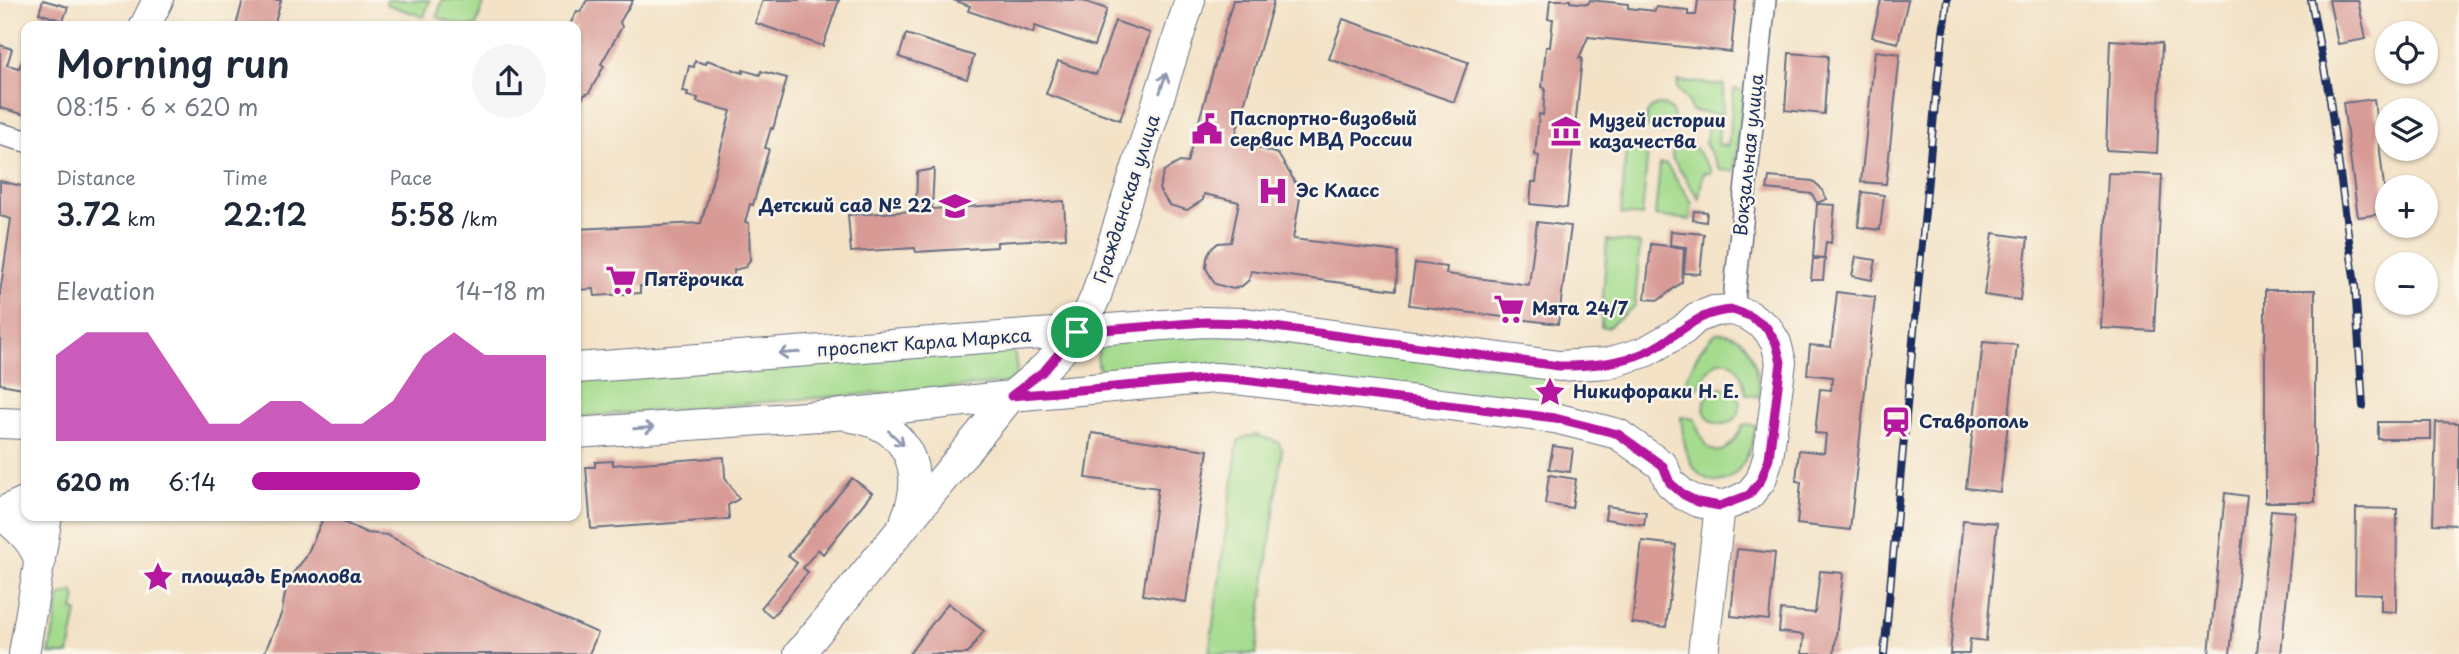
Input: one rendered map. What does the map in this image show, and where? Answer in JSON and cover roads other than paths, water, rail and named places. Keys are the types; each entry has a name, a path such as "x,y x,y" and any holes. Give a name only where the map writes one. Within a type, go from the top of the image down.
{"main road":[{"path":"148,21 158,0"},
{"name":"Гражданская улица","path":"799,654 1011,396 1045,370 1077,332 1096,296 1190,0"},
{"path":"581,433 834,415 1215,378 1555,418 1618,434 1663,466 1670,483 1684,495 1698,502 1720,506 1749,495 1761,480 1769,458 1781,362 1776,343 1767,328 1750,316 1733,310"},
{"name":"проспект Карла Маркса","path":"581,368 1205,322 1245,323 1567,366 1600,364 1645,352 1683,330 1696,318 1714,311 1733,310"},
{"name":"Гражданская улица","path":"834,415 863,419 880,425 897,435 908,451 915,481 914,498 895,539"},
{"path":"0,423 21,424"},
{"path":"21,503 0,513 36,548 40,563"},
{"path":"1703,654 1720,506"},
{"path":"24,654 46,521"}],"street":[{"name":"Вокзальная улица","path":"1733,310 1765,0"},
{"path":"0,134 21,140"}],"railway":[{"path":"1884,654 1947,0"},
{"path":"2311,0 2330,100 2355,285 2363,406"}],"place":[{"name":"Паспортно-визовый сервис МВД России","path":"1207,129"},
{"name":"Музей истории казачества","path":"1566,131"},
{"name":"Эс Класс","path":"1273,191"},
{"name":"Детский сад № 22","path":"955,206"},
{"name":"Пятёрочка","path":"621,280"},
{"name":"Мята 24/7","path":"1509,309"},
{"name":"Никифораки Н. Е.","path":"1550,392"},
{"name":"Ставрополь","path":"1896,422"},
{"name":"площадь Ермолова","path":"158,577"}]}
